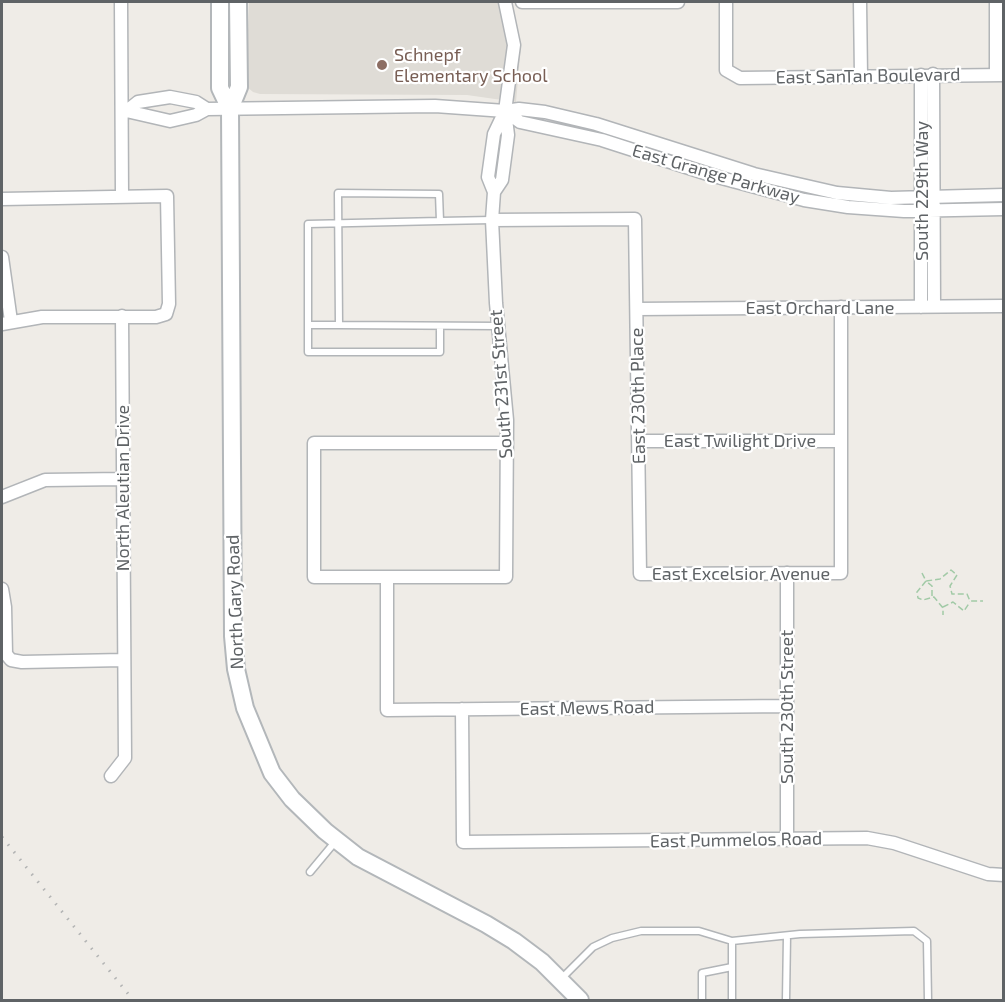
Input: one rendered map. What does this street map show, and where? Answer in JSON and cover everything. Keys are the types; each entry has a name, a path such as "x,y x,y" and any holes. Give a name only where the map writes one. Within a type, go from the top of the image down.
{"main road":[{"name":"North Gary Road","path":"220,2 220,88 230,109"},
{"name":"North Gary Road","path":"238,2 239,87 230,109 233,624 236,669 245,708 272,773 292,799 336,840 357,857 396,879 486,924 542,962 580,1000"}],"street":[{"path":"121,2 125,110 122,196"},
{"name":"South 231st Street","path":"387,577 506,576 507,420 498,326 492,220 494,192 502,180 508,135 506,111 514,45 506,2"},
{"path":"522,2 678,2"},
{"name":"East SanTan Boulevard","path":"726,2 726,70 741,78 1000,75"},
{"path":"860,2 861,76"},
{"path":"996,2 1000,75"},
{"name":"South 229th Way","path":"927,75 928,307"},
{"path":"125,110 138,102 170,97 196,102 207,109"},
{"path":"161,118 159,111 162,100"},
{"name":"East Grange Parkway","path":"207,109 435,106 506,111 519,109 569,117 736,168 811,188 891,198 1004,195"},
{"path":"125,110 144,117 170,121 207,109"},
{"name":"East Grange Parkway","path":"506,111 520,122 592,138 763,190 848,207 928,211 1004,209"},
{"path":"2,199 167,196 169,304 166,314 156,317 42,317 6,322 2,257"},
{"name":"East 230th Place","path":"492,220 635,219 640,574"},
{"name":"East Orchard Lane","path":"637,309 1004,306"},
{"path":"841,308 841,441"},
{"name":"North Aleutian Drive","path":"111,776 125,758 122,316"},
{"name":"East Twilight Drive","path":"639,441 841,441"},
{"name":"East Excelsior Avenue","path":"640,574 841,573 841,441"},
{"path":"387,577 314,577 314,443 507,443"},
{"path":"2,497 45,480 123,479"},
{"name":"South 230th Street","path":"787,573 788,840"},
{"name":"East Mews Road","path":"387,577 387,710 787,706"},
{"path":"2,589 5,607 6,654 11,660 22,662 123,660"},
{"name":"East Pummelos Road","path":"462,709 463,842 867,838 894,843 988,874 1004,875"}],"lane":[{"path":"339,325 338,193 439,194 440,221"},
{"path":"440,326 440,352 308,352 308,224 492,220"},
{"path":"308,325 498,326"},
{"path":"310,872 336,840"},
{"path":"561,980 593,946 612,938 641,932 699,931 732,941 787,936 914,932 927,941 928,1000"},
{"path":"786,1000 787,936"},
{"path":"732,941 732,1000"},
{"path":"702,1000 702,973 732,967"}],"path":[{"path":"932,596 923,600 918,598 918,592 926,581 940,579 951,570 955,572 957,579 950,586 951,592 966,594 970,602"},
{"path":"922,573 932,586 932,596 942,607 943,615"},
{"path":"970,602 983,601"},
{"path":"942,607 953,602 964,611 970,602"}],"shaded area":[{"name":"Schnepf Elementary School","path":"249,2 511,2 521,45 516,102 467,95 260,94 253,92 246,86"}],"railway":[{"path":"2,837 133,1000"}],"place":[{"name":"Schnepf Elementary School","path":"382,65"}]}
